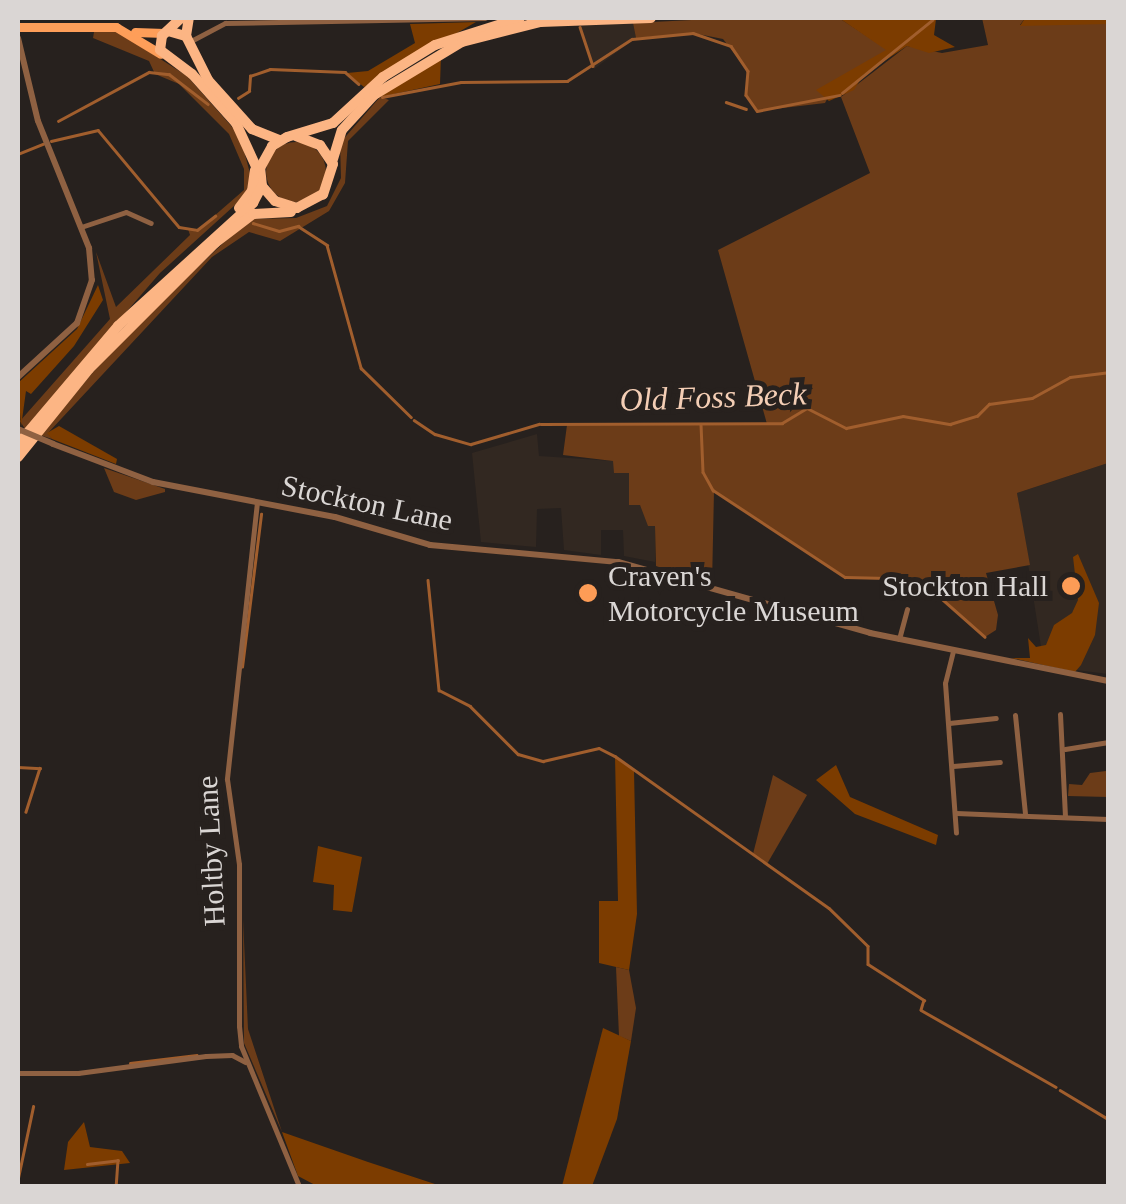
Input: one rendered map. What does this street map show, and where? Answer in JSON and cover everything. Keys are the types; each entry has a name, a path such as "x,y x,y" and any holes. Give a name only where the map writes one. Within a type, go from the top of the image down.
{"highway":[{"path":"181,18 166,32 161,54 173,60 236,123 262,182 282,205 302,207 322,194 342,130 388,83 487,25 652,18"},
{"path":"173,60 184,56 189,18"},
{"path":"166,32 188,41 208,80 240,116 264,138 280,140 333,124 412,58 487,25 520,18"},
{"path":"18,458 100,357 214,243 258,212 317,208 335,186 333,162 320,145 300,135 270,134 240,116"},
{"path":"232,217 253,203 262,182 264,157 280,140"},
{"path":"18,444 118,326 232,217 252,191 255,164"}],"main road":[{"path":"18,27 166,32"},
{"path":"132,32 161,54"}],"street":[{"path":"188,41 224,22 487,25"},
{"path":"18,38 46,143 81,226 92,268 84,311 18,377"},
{"path":"81,226 126,212 151,223"},
{"name":"Stockton Lane","path":"18,430 153,482 258,502 430,544 618,562 830,622 1108,681"},
{"name":"Holtby Lane","path":"258,502 227,779 239,864 241,1046 299,1186"},
{"path":"900,639 907,609"},
{"path":"953,651 945,683 956,833"},
{"path":"1060,714 1065,749 1065,816"},
{"path":"1015,715 1025,814"},
{"path":"949,724 996,718"},
{"path":"1065,749 1108,742"},
{"path":"953,766 1000,762"},
{"path":"956,813 1108,819"},
{"path":"232,1055 241,1046"},
{"path":"18,1073 78,1073 232,1055 248,1064"}],"shaded area":[{"path":"731,18 842,20 888,50 836,82 825,103 757,111 746,95 748,71 723,39 693,33 636,38 633,23"},
{"path":"982,18 1025,18 1020,25 1108,23 1108,463 1017,493 1030,565 986,573 998,615 996,630 985,637 933,591 887,578 845,577 714,491 712,585 656,566 655,526 648,526 640,505 629,505 629,473 614,473 613,461 563,455 567,425 767,424 718,250 870,173 841,97 907,46 942,53 988,45"},
{"path":"1025,18 1106,18 1108,24 1020,26"},
{"path":"936,19 934,35 955,47 929,53 907,46 863,75 854,90 829,101 816,90 886,50 842,20"},
{"path":"476,22 364,87 347,73 368,71 415,43 410,24"},
{"path":"633,23 636,38 594,69 580,25"},
{"path":"94,32 118,32 187,76 240,136 251,177 246,195 160,273 25,429 20,421 110,319 96,252 116,307 190,235 188,229 198,230 244,190 244,169 229,134 179,84 155,74 149,61 93,38"},
{"path":"441,56 440,84 380,97"},
{"path":"380,97 389,100 348,141 345,183 329,211 280,241 249,232 212,257 48,433 52,439 40,435 121,339 249,219 296,218 327,206 341,178 340,143"},
{"path":"296,142 317,151 326,172 317,193 296,202 275,193 266,172 275,151"},
{"path":"98,285 103,300 74,346 31,394 26,391 21,427 18,383 77,329"},
{"path":"59,426 117,459 116,464 52,439 47,433"},
{"path":"537,434 539,456 614,461 629,472 629,505 640,505 655,525 655,562 624,556 623,530 601,530 601,555 564,550 561,508 537,509 536,547 481,542 472,453"},
{"name":"Stockton Hall","path":"1108,463 1108,674 1044,666 1017,493"},
{"path":"104,468 165,492 136,500 114,492"},
{"path":"1078,554 1099,603 1095,635 1081,665 1075,672 1011,658 1030,658 1028,638 1036,647 1046,645 1054,625 1072,613 1078,600 1073,557"},
{"path":"615,756 634,771 637,914 629,970 599,963 599,901 618,901"},
{"path":"836,765 850,797 938,835 936,845 855,814 816,780"},
{"path":"1106,771 1108,797 1068,796 1069,784 1082,785 1090,773"},
{"path":"773,775 807,795 767,864 753,854"},
{"path":"318,846 362,857 352,912 333,910 334,885 313,882"},
{"path":"243,919 248,1029 282,1132 244,1043"},
{"path":"616,967 629,970 636,1008 631,1041 619,1036"},
{"path":"603,1028 631,1041 617,1119 592,1186 562,1186"},
{"path":"84,1122 90,1147 122,1151 130,1163 64,1170 68,1142"},
{"path":"282,1132 441,1186 317,1186 298,1176"}],"waterway":[{"path":"842,93 932,20"},
{"path":"580,27 593,66"},
{"path":"382,97 461,82 567,81 632,39 693,33 731,46 748,71 746,95 757,111 839,95"},
{"path":"238,98 249,91 250,76 270,69 345,72 359,84"},
{"path":"58,121 149,72 169,74 208,104"},
{"path":"726,102 746,109"},
{"name":"Old Foss Beck","path":"51,141 98,130 179,227 197,230 215,216"},
{"name":"Old Foss Beck","path":"18,154 43,144"},
{"name":"Old Foss Beck","path":"253,223 279,231 298,226 327,245 361,368 411,417"},
{"name":"Old Foss Beck","path":"541,424 782,423 807,408 846,428 903,416 950,424 977,416 989,404 1032,398 1070,377 1108,372"},
{"name":"Old Foss Beck","path":"414,420 435,434 471,444 539,424"},
{"path":"701,424 703,472 713,490 845,577 887,578 933,591 985,637"},
{"path":"242,667 261,514"},
{"path":"428,580 439,690 470,706 518,754 543,761 599,748 615,756 829,908 868,946 868,964 924,1000 921,1010 1056,1087"},
{"path":"18,767 40,768 26,812"},
{"path":"130,1063 197,1055"},
{"path":"1060,1090 1108,1119"},
{"path":"18,1178 33,1107"},
{"path":"87,1164 118,1160 116,1186"}],"place":[{"name":"Stockton Hall","path":"1071,586"},
{"name":"Craven's Motorcycle Museum","path":"588,593"}]}
